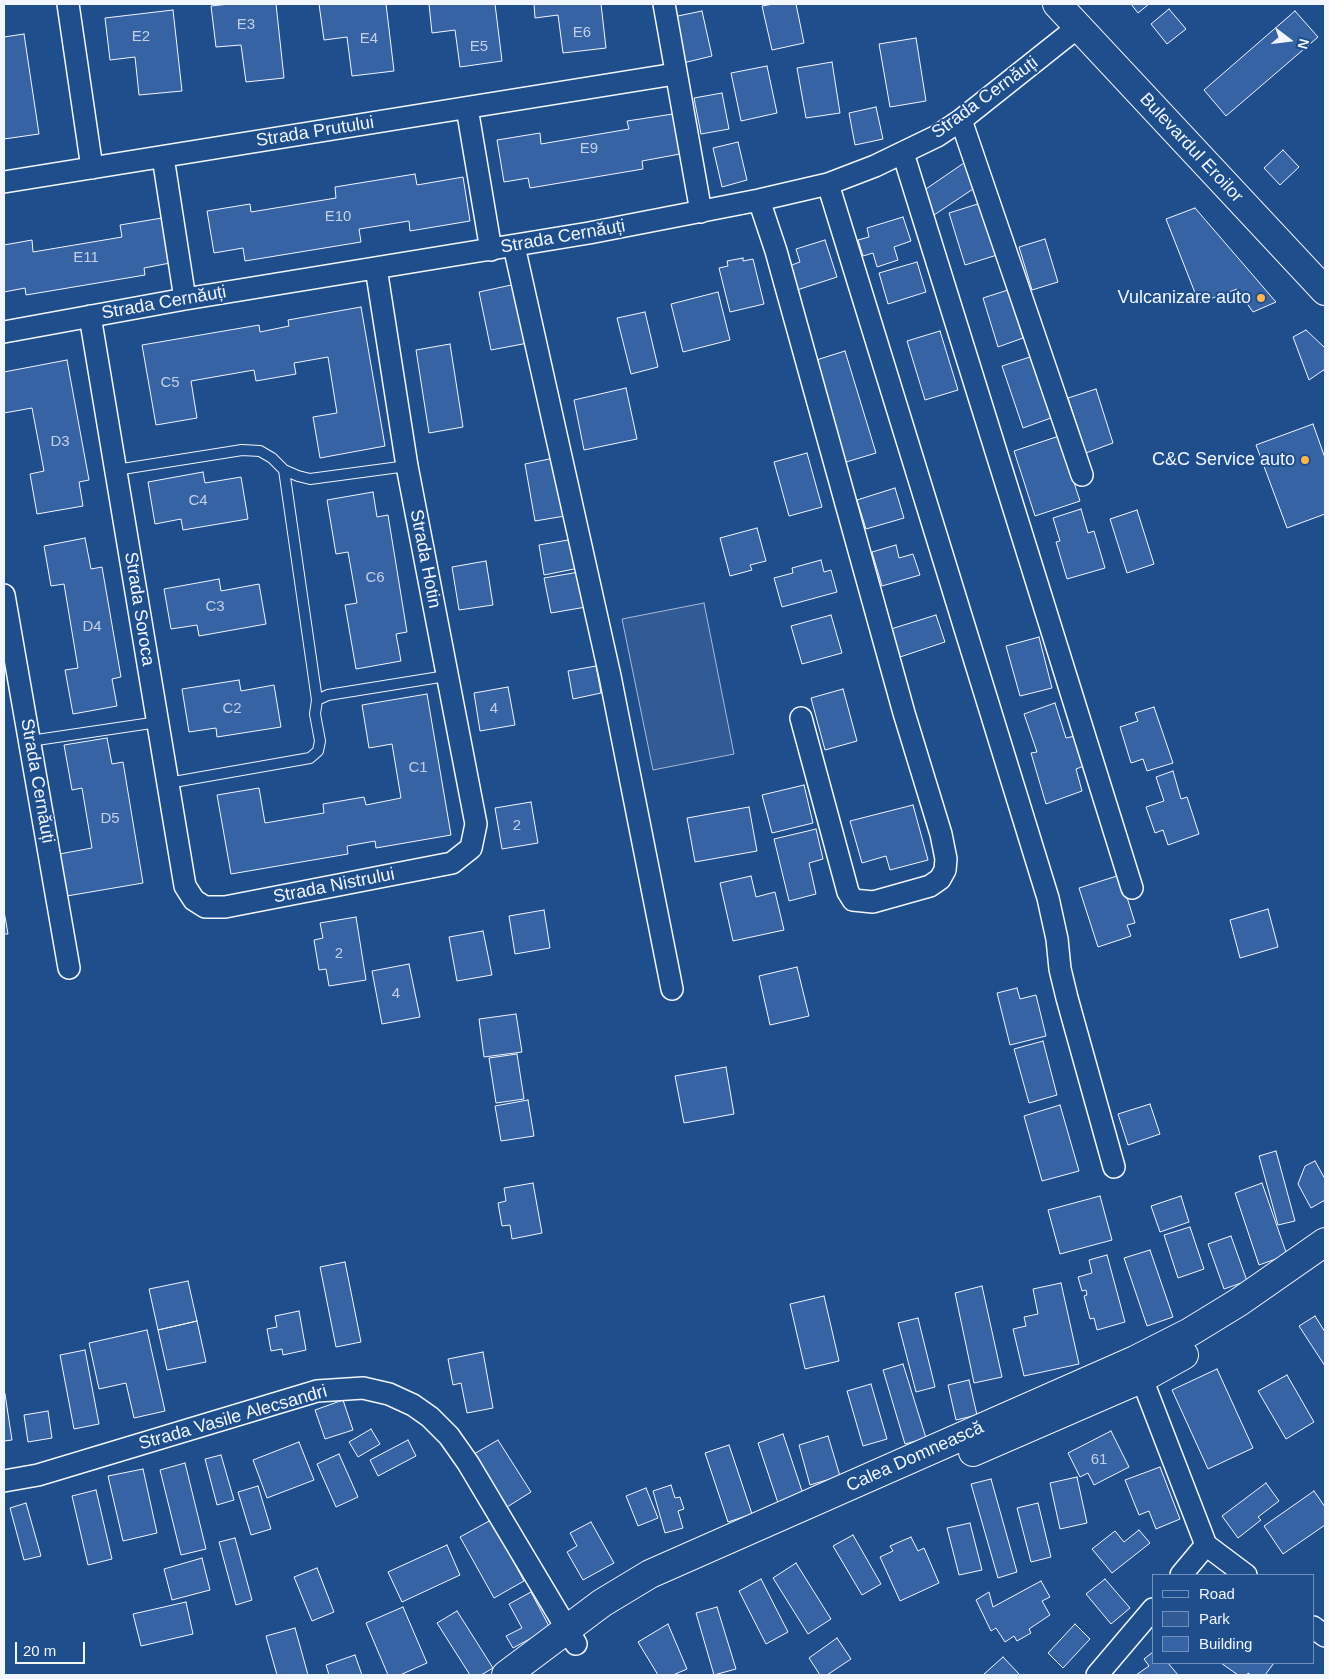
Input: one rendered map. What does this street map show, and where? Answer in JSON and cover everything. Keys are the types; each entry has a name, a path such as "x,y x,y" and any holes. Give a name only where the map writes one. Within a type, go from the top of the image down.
{"main road":[{"name":"Bulevardul Eroilor","path":"1057,4 1325,291"},
{"name":"Calea Domnească","path":"1138,1370 1190,1332 1240,1302 1325,1242"},
{"name":"Calea Domnească","path":"506,1675 572,1636 655,1591 1138,1370 1205,1344 1325,1262"},
{"name":"Calea Domnească","path":"535,1675 572,1636"}],"street":[{"path":"68,4 92,168"},
{"path":"664,4 701,212"},
{"name":"Strada Cernăuți","path":"4,332 185,299 514,246 701,212 828,184 903,154 937,136 961,120 1078,28"},
{"name":"Strada Prutului","path":"4,182 675,74"},
{"path":"468,108 491,250"},
{"path":"961,120 1082,475"},
{"path":"903,154 1132,888"},
{"path":"163,157 185,299"},
{"path":"828,184 1048,898 1057,939 1060,969 1066,998 1114,1167"},
{"path":"759,200 781,270 904,713 941,834 946,858 945,870 940,880 930,886 873,902 853,900 848,892 801,718"},
{"path":"514,246 610,676 672,989"},
{"name":"Strada Hotin","path":"376,268 407,466 476,824 471,848"},
{"name":"Strada Soroca","path":"90,316 185,886 194,900"},
{"name":"Strada Cernăuți","path":"4,595 70,968"},
{"name":"Strada Nistrului","path":"194,900 205,907 225,907 452,864 471,848"},
{"path":"1138,1370 1206,1545 1245,1574"},
{"name":"Strada Vasile Alecsandri","path":"4,1481 38,1475 317,1391 363,1388 389,1394 413,1405 430,1417 449,1436 468,1463 572,1636"},
{"path":"1182,1574 1206,1545"},
{"path":"1097,1675 1152,1610"},
{"path":"1314,1628 1325,1636"}],"lane":[{"path":"116,470 242,450 260,451 272,458 284,470 310,479 407,466"},
{"path":"168,783 310,758 318,751 320,741 315,714 317,700 284,470"},
{"path":"317,700 328,694 446,676"},
{"path":"30,741 158,722"}],"green space":[{"path":"704,603 734,754 653,770 622,619"}],"building":[{"path":"276,4 284,78 246,82 241,45 216,47 211,6"},
{"path":"319,4 386,4 394,71 352,76 347,37 324,40"},
{"path":"429,4 495,4 502,61 460,67 455,30 432,33"},
{"path":"534,4 601,4 606,48 563,53 558,15 535,18"},
{"path":"796,4 804,43 772,50 762,6"},
{"path":"1131,4 1149,4 1138,13"},
{"path":"1169,9 1186,29 1167,44 1151,24"},
{"path":"173,10 182,91 139,95 135,57 110,60 105,18"},
{"path":"702,11 712,56 683,63 673,17"},
{"path":"1295,11 1318,37 1226,116 1204,90"},
{"path":"24,34 39,134 4,139 4,37"},
{"path":"916,38 926,101 890,107 879,44"},
{"path":"832,62 840,113 806,118 797,68"},
{"path":"767,66 777,113 741,121 731,73"},
{"path":"722,93 729,129 701,134 694,98"},
{"path":"876,107 883,139 855,145 849,113"},
{"path":"673,114 680,154 642,161 643,169 530,188 528,178 504,182 497,140 540,133 541,144 629,129 627,121"},
{"path":"738,142 747,180 722,187 713,148"},
{"path":"1283,150 1299,167 1280,185 1264,168"},
{"path":"964,163 979,185 934,215 920,193"},
{"path":"415,174 417,185 463,177 470,221 410,231 409,221 359,229 361,242 245,261 243,248 214,253 207,211 250,204 251,212 336,198 335,187"},
{"path":"981,203 997,255 965,265 949,213"},
{"path":"1195,208 1276,302 1253,312 1237,289 1199,303 1166,219"},
{"path":"903,217 911,241 894,247 898,260 877,267 873,253 863,256 858,240 869,237 867,228"},
{"path":"162,218 170,263 144,268 145,275 26,295 25,288 4,292 4,245 32,240 33,252 122,237 120,225"},
{"path":"1045,239 1058,282 1032,290 1019,247"},
{"path":"825,240 837,277 797,290 789,266 800,262 796,249"},
{"path":"743,258 743,261 753,259 764,304 730,312 719,268 728,266 727,261"},
{"path":"917,262 926,292 888,304 879,273"},
{"path":"516,284 528,343 491,350 479,292"},
{"path":"1008,290 1023,338 998,347 983,298"},
{"path":"718,292 730,340 683,352 671,304"},
{"path":"361,307 385,446 320,458 313,417 337,413 328,357 294,363 296,374 256,381 254,370 191,381 197,418 156,425 142,345 259,325 260,332 289,326 288,320"},
{"path":"645,312 658,367 631,374 617,318"},
{"path":"1306,330 1325,348 1325,369 1309,380 1293,337"},
{"path":"940,331 958,390 925,400 907,341"},
{"path":"450,344 463,427 429,433 416,350"},
{"path":"845,351 876,453 843,463 813,361"},
{"path":"1030,357 1051,418 1023,428 1002,366"},
{"path":"67,360 89,480 79,482 83,506 37,514 30,474 44,471 32,408 4,413 4,372"},
{"path":"626,388 637,439 584,450 574,400"},
{"path":"1096,389 1113,443 1086,453 1068,398"},
{"path":"1313,424 1325,458 1325,514 1287,528 1256,445"},
{"path":"1059,436 1080,501 1035,516 1014,451"},
{"path":"807,453 822,507 789,516 774,462"},
{"path":"554,458 565,516 535,521 525,464"},
{"path":"203,472 205,483 241,477 248,519 183,530 181,519 155,524 148,482"},
{"path":"895,488 904,518 866,529 857,500"},
{"path":"373,492 377,517 388,515 407,632 396,634 401,661 356,669 345,605 357,603 348,552 336,554 327,500"},
{"path":"1081,509 1088,533 1094,531 1105,568 1067,579 1056,542 1060,541 1053,518"},
{"path":"1137,510 1154,564 1127,573 1110,519"},
{"path":"757,528 766,561 750,565 752,570 730,576 720,538"},
{"path":"85,538 91,569 102,567 121,677 112,679 117,706 73,714 65,670 78,668 64,584 51,586 44,546"},
{"path":"574,539 579,568 544,575 539,545"},
{"path":"896,545 899,558 913,554 920,575 882,586 872,552"},
{"path":"821,560 824,572 831,570 837,592 782,607 774,578 793,573 792,568"},
{"path":"486,561 493,605 459,610 452,567"},
{"path":"579,572 586,607 551,613 544,578"},
{"path":"219,579 221,591 259,584 266,624 199,636 197,625 171,629 164,589"},
{"path":"831,615 842,653 802,664 791,626"},
{"path":"936,615 945,642 900,657 891,629"},
{"path":"1039,637 1052,688 1020,696 1006,646"},
{"path":"596,666 601,693 573,699 568,671"},
{"path":"239,680 241,691 274,685 281,727 217,737 216,728 189,732 182,689"},
{"path":"508,687 515,725 480,731 474,693"},
{"path":"843,689 857,741 825,750 811,698"},
{"path":"427,694 451,835 376,848 375,841 347,846 348,854 231,874 217,795 259,788 265,823 324,813 323,804 364,797 366,805 401,798 392,744 369,748 362,705"},
{"path":"1055,703 1066,738 1075,736 1084,766 1076,769 1082,791 1046,804 1031,753 1037,752 1024,714"},
{"path":"1154,707 1173,763 1147,771 1143,759 1131,763 1120,727 1138,721 1135,713"},
{"path":"107,738 112,764 123,762 143,883 61,897 54,855 92,848 82,788 72,790 64,745"},
{"path":"1173,771 1181,799 1187,797 1199,834 1168,845 1163,830 1155,833 1146,807 1164,801 1156,777"},
{"path":"804,785 813,823 772,833 762,795"},
{"path":"531,802 538,843 502,849 495,808"},
{"path":"913,805 928,860 890,870 886,856 862,863 850,821"},
{"path":"749,807 757,851 695,862 687,818"},
{"path":"816,829 823,859 809,863 816,894 789,901 774,839"},
{"path":"1120,875 1135,923 1127,925 1131,936 1098,947 1079,888"},
{"path":"751,876 756,897 775,892 784,930 733,941 720,883"},
{"path":"1268,909 1278,947 1240,958 1230,920"},
{"path":"544,910 550,948 515,954 509,916"},
{"path":"4,911 8,934 4,934"},
{"path":"356,917 366,980 329,986 326,969 319,970 314,940 323,938 320,923"},
{"path":"483,931 492,975 457,981 449,937"},
{"path":"409,964 420,1017 382,1024 372,971"},
{"path":"797,967 809,1016 770,1025 759,976"},
{"path":"1017,988 1020,999 1036,995 1046,1036 1010,1045 997,993"},
{"path":"516,1014 522,1052 484,1057 479,1019"},
{"path":"1043,1041 1057,1095 1029,1103 1014,1049"},
{"path":"517,1054 524,1099 496,1103 489,1058"},
{"path":"726,1067 734,1114 684,1123 675,1076"},
{"path":"528,1100 534,1136 501,1141 495,1106"},
{"path":"1150,1104 1160,1134 1128,1145 1118,1114"},
{"path":"1060,1105 1079,1171 1042,1181 1024,1116"},
{"path":"1276,1151 1295,1221 1278,1225 1259,1156"},
{"path":"1315,1161 1325,1179 1325,1200 1311,1208 1298,1184 1305,1166"},
{"path":"533,1183 542,1233 512,1239 510,1225 502,1226 498,1203 506,1201 504,1188"},
{"path":"1262,1183 1287,1255 1259,1265 1235,1193"},
{"path":"1100,1196 1112,1240 1060,1254 1048,1210"},
{"path":"1181,1196 1189,1222 1160,1232 1151,1206"},
{"path":"1190,1227 1204,1269 1178,1278 1164,1235"},
{"path":"1231,1236 1247,1281 1224,1289 1208,1244"},
{"path":"1150,1250 1173,1317 1147,1326 1124,1258"},
{"path":"1107,1255 1125,1322 1097,1330 1094,1318 1090,1319 1084,1296 1087,1295 1086,1290 1082,1291 1078,1277 1092,1273 1089,1260"},
{"path":"345,1262 361,1342 336,1347 320,1267"},
{"path":"188,1281 197,1321 158,1330 149,1289"},
{"path":"1061,1283 1079,1364 1024,1376 1013,1329 1026,1326 1024,1317 1038,1314 1033,1289"},
{"path":"982,1286 1002,1377 974,1383 955,1293"},
{"path":"824,1296 839,1361 805,1369 790,1304"},
{"path":"299,1311 306,1350 283,1355 282,1349 271,1351 267,1329 277,1327 275,1316"},
{"path":"1315,1316 1325,1332 1325,1366 1299,1326"},
{"path":"918,1318 935,1387 916,1392 898,1323"},
{"path":"197,1321 206,1362 167,1370 158,1330"},
{"path":"147,1330 165,1411 134,1418 126,1383 99,1389 89,1343"},
{"path":"85,1350 99,1424 74,1429 60,1355"},
{"path":"483,1352 493,1408 467,1413 461,1383 453,1385 448,1359"},
{"path":"903,1364 926,1438 905,1444 883,1370"},
{"path":"1217,1369 1253,1448 1208,1469 1172,1390"},
{"path":"1287,1375 1314,1422 1286,1439 1258,1391"},
{"path":"969,1380 977,1415 956,1420 948,1385"},
{"path":"871,1384 887,1439 863,1446 847,1391"},
{"path":"4,1395 12,1440 4,1441"},
{"path":"343,1400 353,1430 325,1439 315,1410"},
{"path":"48,1411 52,1438 28,1442 24,1415"},
{"path":"371,1429 380,1444 358,1457 349,1442"},
{"path":"1111,1431 1129,1467 1094,1485 1088,1473 1080,1477 1068,1453"},
{"path":"783,1434 804,1497 779,1506 758,1443"},
{"path":"828,1436 840,1476 810,1485 799,1445"},
{"path":"408,1440 416,1456 378,1476 370,1460"},
{"path":"498,1440 531,1492 507,1507 474,1454"},
{"path":"299,1442 314,1480 267,1498 253,1460"},
{"path":"729,1445 752,1514 728,1522 705,1453"},
{"path":"339,1454 358,1497 336,1507 317,1464"},
{"path":"221,1455 234,1500 217,1505 205,1459"},
{"path":"185,1463 206,1549 181,1555 160,1470"},
{"path":"1160,1467 1180,1519 1156,1529 1149,1511 1139,1515 1125,1480"},
{"path":"143,1469 157,1533 123,1541 108,1476"},
{"path":"1077,1477 1087,1523 1060,1529 1050,1483"},
{"path":"991,1479 1017,1572 998,1578 971,1484"},
{"path":"1266,1483 1279,1501 1258,1517 1261,1520 1238,1538 1222,1516"},
{"path":"671,1485 675,1498 680,1497 684,1509 678,1511 683,1528 665,1533 653,1491"},
{"path":"258,1486 271,1529 251,1535 238,1492"},
{"path":"646,1488 658,1518 638,1526 626,1496"},
{"path":"96,1490 112,1559 88,1565 72,1496"},
{"path":"1314,1491 1325,1507 1325,1525 1283,1554 1264,1526"},
{"path":"26,1503 41,1556 24,1560 10,1508"},
{"path":"1038,1503 1051,1557 1031,1562 1017,1508"},
{"path":"491,1520 524,1581 494,1598 460,1537"},
{"path":"591,1522 614,1563 583,1580 567,1552 577,1546 570,1533"},
{"path":"970,1523 982,1570 959,1575 947,1528"},
{"path":"1139,1530 1150,1543 1112,1573 1092,1549 1115,1531 1124,1542"},
{"path":"853,1535 881,1584 862,1595 833,1546"},
{"path":"911,1537 918,1551 924,1548 939,1583 900,1601 880,1557 893,1551 890,1546"},
{"path":"235,1538 252,1600 236,1605 219,1542"},
{"path":"447,1545 460,1575 402,1602 388,1572"},
{"path":"202,1558 210,1590 172,1600 164,1569"},
{"path":"796,1563 831,1619 808,1634 773,1578"},
{"path":"317,1568 334,1612 312,1621 294,1577"},
{"path":"761,1579 788,1632 766,1644 739,1591"},
{"path":"1105,1579 1130,1608 1111,1624 1086,1594"},
{"path":"1041,1581 1050,1597 1042,1601 1050,1615 1029,1629 1031,1633 1017,1641 1014,1636 1005,1642 996,1628 991,1631 976,1600 989,1592 993,1607"},
{"path":"531,1592 550,1628 513,1648 506,1636 522,1628 509,1604"},
{"path":"186,1602 193,1634 141,1646 133,1614"},
{"path":"403,1607 427,1663 400,1675 388,1675 366,1623"},
{"path":"717,1607 736,1669 714,1675 696,1613"},
{"path":"457,1611 493,1668 481,1675 470,1675 437,1623"},
{"path":"668,1624 687,1669 673,1675 658,1675 638,1642"},
{"path":"1075,1624 1090,1639 1063,1668 1048,1653"},
{"path":"295,1628 308,1675 277,1675 266,1636"},
{"path":"837,1638 851,1659 827,1675 820,1675 809,1658"},
{"path":"1152,1653 1152,1664 1169,1664 1178,1675 1136,1675 1149,1666 1144,1659"},
{"path":"355,1655 362,1675 329,1675 326,1665"},
{"path":"1003,1657 1020,1675 983,1675"},
{"path":"1222,1664 1273,1664 1265,1675 1251,1675 1248,1673 1247,1675 1238,1675"}],"place":[{"name":"Vulcanizare auto","path":"1261,298"},
{"name":"C&C Service auto","path":"1305,460"}]}
